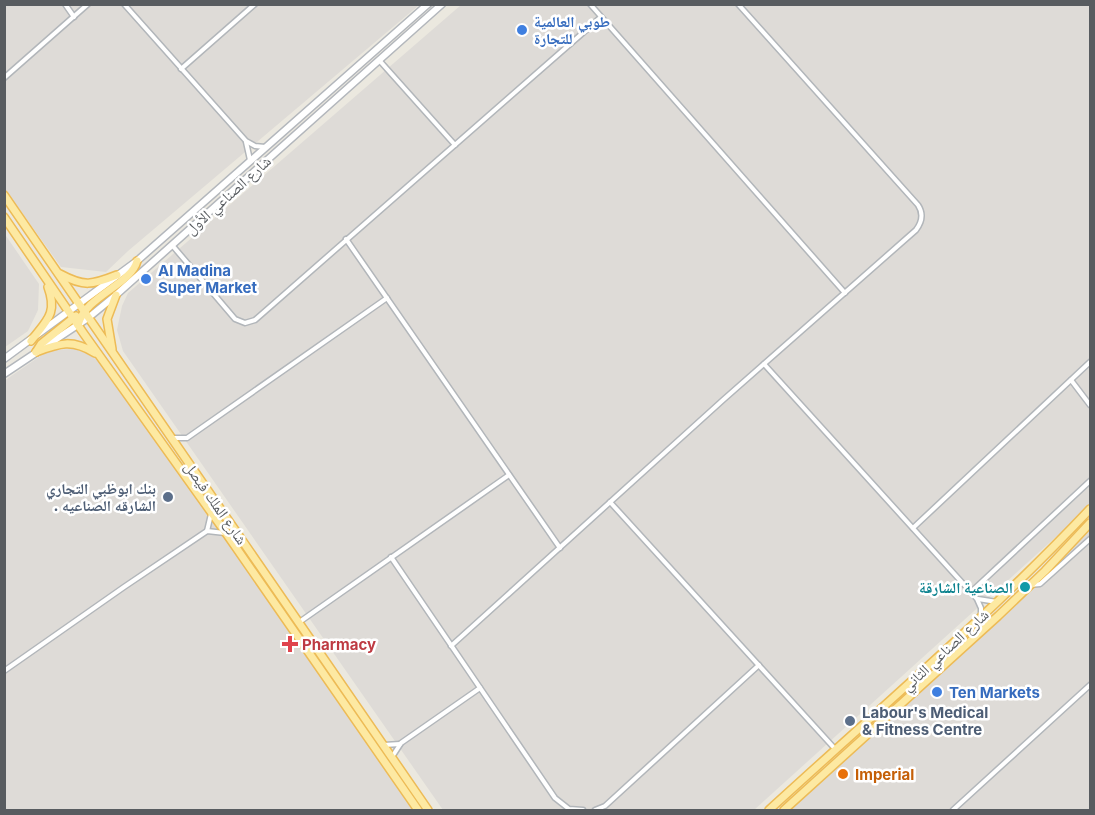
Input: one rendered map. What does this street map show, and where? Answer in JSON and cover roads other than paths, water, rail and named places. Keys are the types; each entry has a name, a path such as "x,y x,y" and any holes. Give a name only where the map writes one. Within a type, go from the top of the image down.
{"main road":[{"name":"شارع الصناعي الأول","path":"84,311 117,275 137,261 428,4"},
{"name":"شارع الصناعي الأول","path":"4,359 31,341 116,295 442,4"},
{"name":"شارع الملك فيصل","path":"4,195 428,810"},
{"name":"شارع الملك فيصل","path":"4,217 73,319 226,533 418,810"},
{"path":"36,352 41,344 132,271 137,261"},
{"path":"59,273 84,284 97,283 117,275"},
{"path":"31,341 45,324 51,312 51,295 43,274"},
{"path":"113,354 107,318 116,295"},
{"path":"4,374 36,352 59,344 82,346 98,354"},
{"name":"شارع الصناعي الثاني","path":"769,810 997,602 1046,556 1090,509"},
{"name":"شارع الصناعي الثاني","path":"784,810 1030,585 1090,523"}],"street":[{"path":"65,4 74,17"},
{"path":"4,78 88,4"},
{"path":"124,4 246,141 255,146 265,147"},
{"path":"181,69 255,4"},
{"path":"590,4 845,293"},
{"path":"451,646 916,230 921,221 920,208 738,4"},
{"path":"172,245 236,319 245,323 255,320 601,17"},
{"path":"379,60 455,145"},
{"path":"246,141 250,160"},
{"path":"346,239 560,548"},
{"path":"171,438 187,438 387,298"},
{"path":"913,528 1090,362"},
{"path":"764,364 977,598 981,608 981,617"},
{"path":"1071,380 1090,405"},
{"path":"182,455 187,438"},
{"path":"297,623 509,475"},
{"path":"971,592 1090,481"},
{"path":"610,502 836,750"},
{"path":"207,531 211,513"},
{"path":"4,671 207,531 226,533"},
{"path":"1030,585 1040,584 1090,539"},
{"path":"391,557 555,798 569,809 583,810"},
{"path":"977,598 997,602"},
{"path":"595,810 605,806 759,665"},
{"path":"953,810 1090,686"},
{"path":"392,759 395,750 401,744 480,688"},
{"path":"382,745 401,744"}],"place":[{"name":"طوبي العالمية للتجارة","path":"522,30"},
{"name":"Al Madina Super Market","path":"146,279"},
{"name":"بنك ابوظبي التجاري . الشارقه الصناعيه","path":"168,497"},
{"name":"الصناعية الشارقة","path":"1025,587"},
{"name":"Pharmacy","path":"290,644"},
{"name":"Ten Markets","path":"937,692"},
{"name":"Labour's Medical & Fitness Centre","path":"850,721"},
{"name":"Imperial","path":"843,774"}]}
